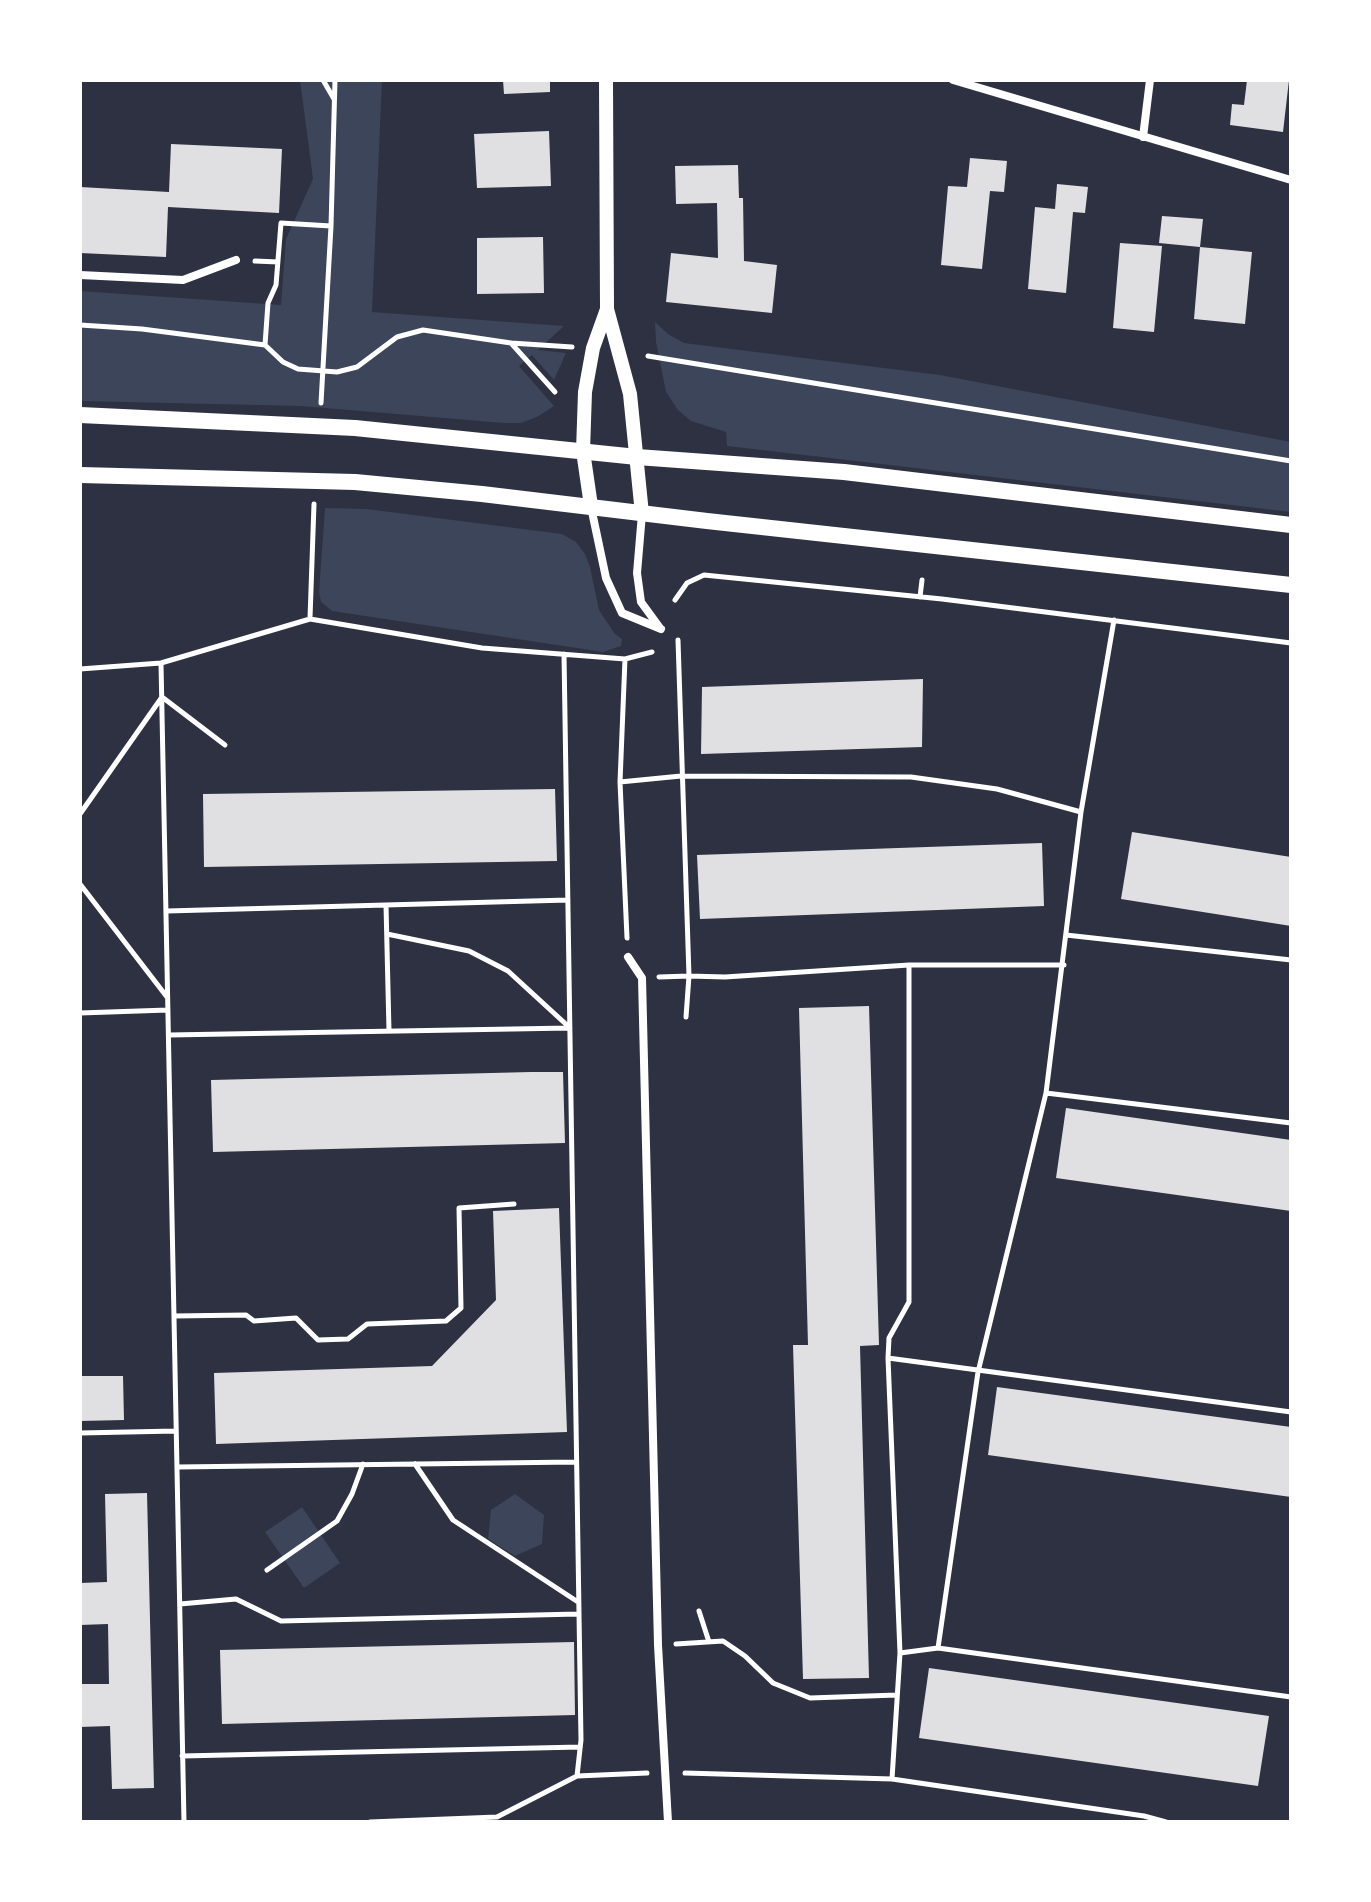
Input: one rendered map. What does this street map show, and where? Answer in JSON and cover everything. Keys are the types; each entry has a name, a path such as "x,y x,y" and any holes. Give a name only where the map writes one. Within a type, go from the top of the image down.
{"main road":[{"path":"80,415 355,428 637,457 859,474 1291,525"},
{"path":"80,475 355,482 1291,585"}],"street":[{"path":"606,80 607,309 630,394 642,514 637,573 641,602 661,629 622,613 606,578 591,506 583,451 585,392 593,348 607,309"},
{"path":"953,80 1291,180"},
{"path":"1143,137 1150,80"},
{"path":"80,275 183,280 236,260"},
{"path":"628,957 642,978 658,1645 668,1822"}],"path":[{"path":"323,80 335,100"},
{"path":"326,321 335,80"},
{"path":"265,345 268,303 276,285 281,223 331,226"},
{"path":"80,325 142,329 265,345 283,362 298,369 337,372 357,367 397,337 423,330 511,343 577,347"},
{"path":"511,343 555,392"},
{"path":"648,356 1291,461"},
{"path":"310,619 311,565"},
{"path":"675,600 687,583 704,575 920,597 1291,643"},
{"path":"920,597 922,580"},
{"path":"80,669 161,663 310,619 482,648 625,659 652,652"},
{"path":"938,1648 978,1372 1046,1093 1081,812 1114,620"},
{"path":"678,633 689,976 686,1017"},
{"path":"564,654 580,1747 577,1776"},
{"path":"625,659 620,782 628,957"},
{"path":"161,663 184,1822"},
{"path":"162,697 225,745"},
{"path":"80,814 162,697"},
{"path":"620,782 681,776 911,777 997,789 1081,812"},
{"path":"80,884 168,999"},
{"path":"167,911 568,900"},
{"path":"386,905 389,1031"},
{"path":"387,934 469,951 508,971 570,1028"},
{"path":"1066,935 1291,960"},
{"path":"892,1779 900,1653 888,1358 889,1338 909,1302 909,965"},
{"path":"642,978 725,977 909,965 1064,965"},
{"path":"80,1013 168,1010"},
{"path":"169,1035 570,1028"},
{"path":"1046,1093 1291,1123"},
{"path":"174,1316 246,1315 254,1321 296,1318 318,1340 348,1339 367,1324 446,1321 461,1308 459,1208 514,1204"},
{"path":"888,1358 1291,1412"},
{"path":"80,1433 176,1431"},
{"path":"177,1467 576,1462"},
{"path":"267,1570 337,1521 352,1494 363,1464"},
{"path":"415,1464 453,1520 578,1603"},
{"path":"180,1604 236,1599 281,1621 578,1614"},
{"path":"699,1611 709,1642"},
{"path":"658,1645 723,1641 745,1656 773,1683 810,1698 897,1695"},
{"path":"900,1653 938,1648 1291,1697"},
{"path":"182,1756 580,1747"},
{"path":"700,1773 892,1779 1144,1816 1166,1822"},
{"path":"370,1822 497,1817 577,1776 594,1774"}],"shaded area":[{"path":"300,80 382,80 372,312 564,326 538,350 566,353 554,380 532,355 519,366 554,406 521,423 504,423 301,406 80,401 80,291 281,305 286,239 313,179"},
{"path":"655,322 684,343 940,375 1291,442 1291,512 727,446 726,432 691,421 678,410 666,392"},
{"path":"325,508 367,509 562,534 576,542 585,554 599,610 622,639 621,646 603,652 332,611 321,602 319,592"},
{"path":"515,1494 544,1515 542,1544 515,1556 488,1539 491,1510"},
{"path":"302,1507 340,1563 304,1588 265,1532"}],"building":[{"path":"503,80 550,80 550,92 504,94"},
{"path":"1247,80 1289,80 1283,132 1230,125 1232,104 1244,105"},
{"path":"549,131 551,186 477,188 474,134"},
{"path":"171,144 282,149 279,213 168,207 166,257 80,253 80,187 169,192"},
{"path":"970,158 1007,161 1004,192 990,191 982,269 941,265 948,186 967,187"},
{"path":"738,165 739,198 743,198 744,261 777,265 772,313 666,302 671,253 718,258 717,203 676,204 675,166"},
{"path":"1057,184 1088,187 1085,213 1073,212 1066,293 1028,289 1035,207 1055,209"},
{"path":"1162,216 1203,219 1200,247 1159,243"},
{"path":"543,237 544,293 477,294 477,238"},
{"path":"1120,243 1162,246 1154,332 1113,328"},
{"path":"1200,247 1252,252 1245,324 1194,319"},
{"path":"923,679 922,747 701,754 702,687"},
{"path":"555,789 557,861 204,867 203,794"},
{"path":"1132,832 1291,857 1291,926 1121,899"},
{"path":"1042,843 1044,906 700,919 697,855"},
{"path":"869,1006 879,1345 860,1346 869,1678 803,1679 793,1345 808,1345 799,1008"},
{"path":"563,1072 565,1143 213,1152 211,1080"},
{"path":"1066,1108 1291,1140 1291,1211 1056,1178"},
{"path":"559,1208 567,1432 216,1444 214,1373 432,1366 496,1300 493,1211"},
{"path":"80,1376 123,1376 124,1420 80,1421"},
{"path":"997,1387 1291,1427 1291,1497 988,1455"},
{"path":"147,1493 154,1788 112,1789 110,1726 80,1727 80,1684 109,1684 108,1624 80,1625 80,1583 107,1582 105,1494"},
{"path":"574,1642 575,1715 222,1724 220,1650"},
{"path":"929,1668 1269,1716 1258,1786 919,1738"}]}
